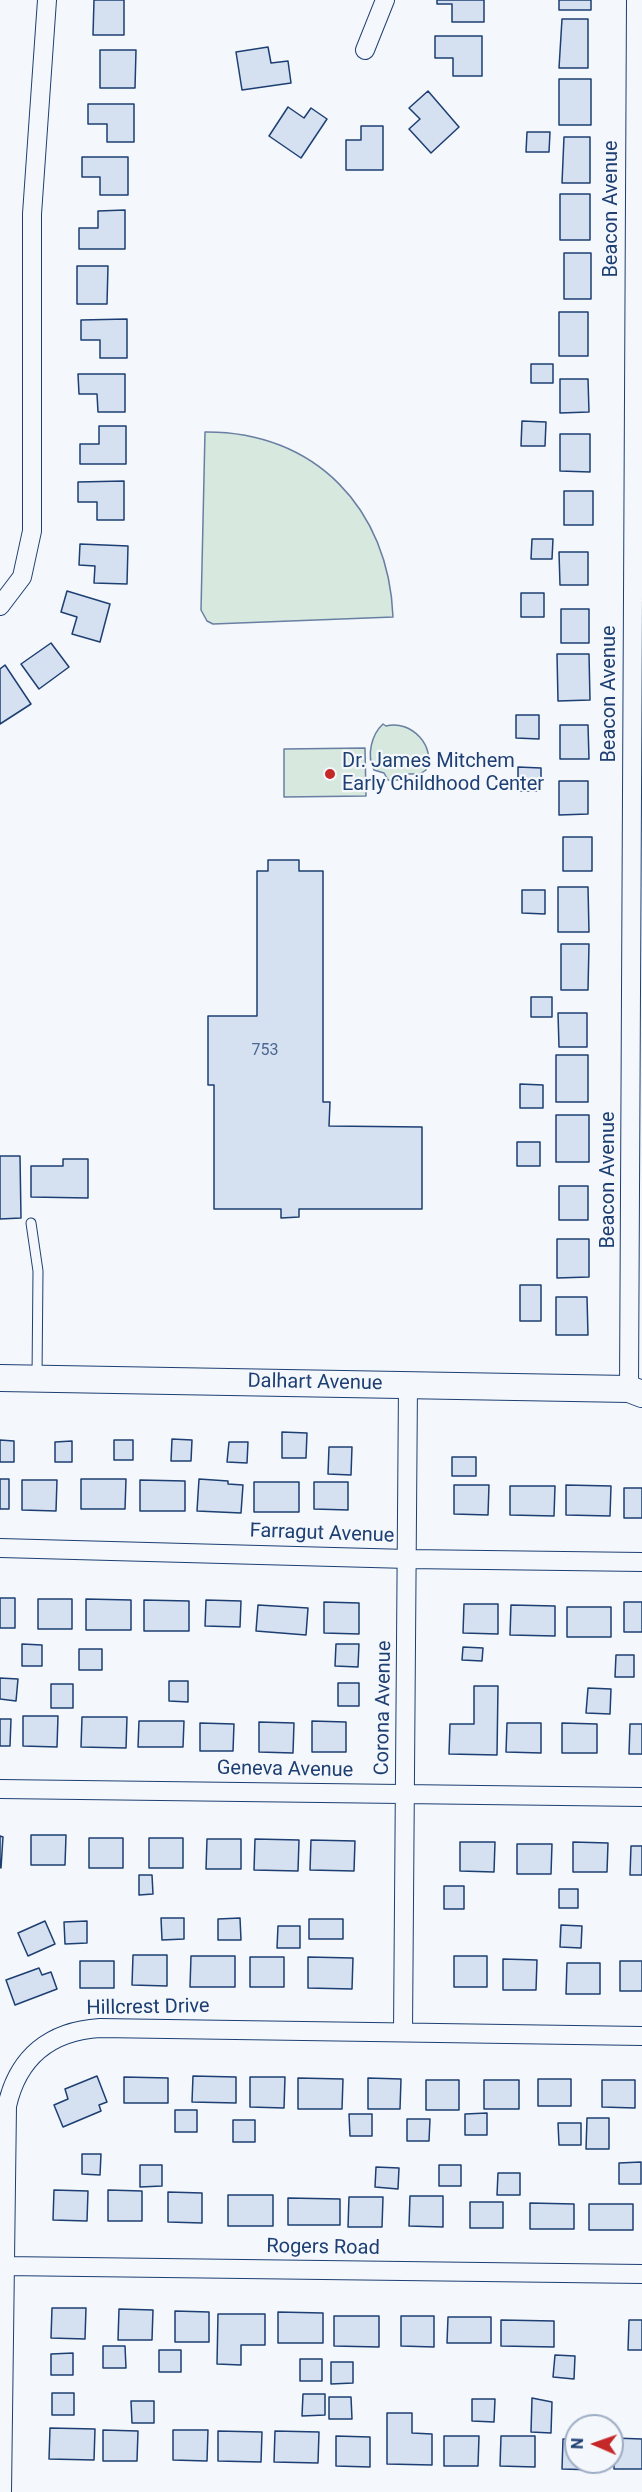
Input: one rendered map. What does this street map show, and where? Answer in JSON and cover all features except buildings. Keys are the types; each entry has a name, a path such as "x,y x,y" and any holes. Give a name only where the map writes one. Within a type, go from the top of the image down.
{"main road":[{"name":"Dalhart Avenue","path":"0,1378 638,1389"}],"street":[{"path":"0,606 22,577 32,531 32,214 47,0"},
{"path":"365,50 386,0"},
{"name":"Beacon Avenue","path":"636,0 638,45 638,1389"},
{"name":"Corona Avenue","path":"403,2031 408,1385"},
{"name":"Farragut Avenue","path":"0,1548 408,1559 642,1562"},
{"name":"Geneva Avenue","path":"0,1789 642,1797"},
{"name":"Hillcrest Drive","path":"2,2492 7,2106 10,2091 27,2060 53,2039 67,2033 100,2028 642,2036"},
{"name":"Rogers Road","path":"4,2266 642,2274"}],"lane":[{"path":"31,1223 38,1271 36,1379"}],"shaded area":[{"path":"205,432 244,435 280,445 312,462 339,484 361,511 377,542 388,578 393,617 213,624 207,621 201,610"},
{"path":"383,724 404,727 419,737 428,752 426,770 420,774 408,774 402,780 388,780 384,773 374,770 370,758 371,745"},
{"path":"365,748 366,796 284,797 284,749"}],"place":[{"name":"Dr. James Mitchem Early Childhood Center","path":"330,774"}]}
